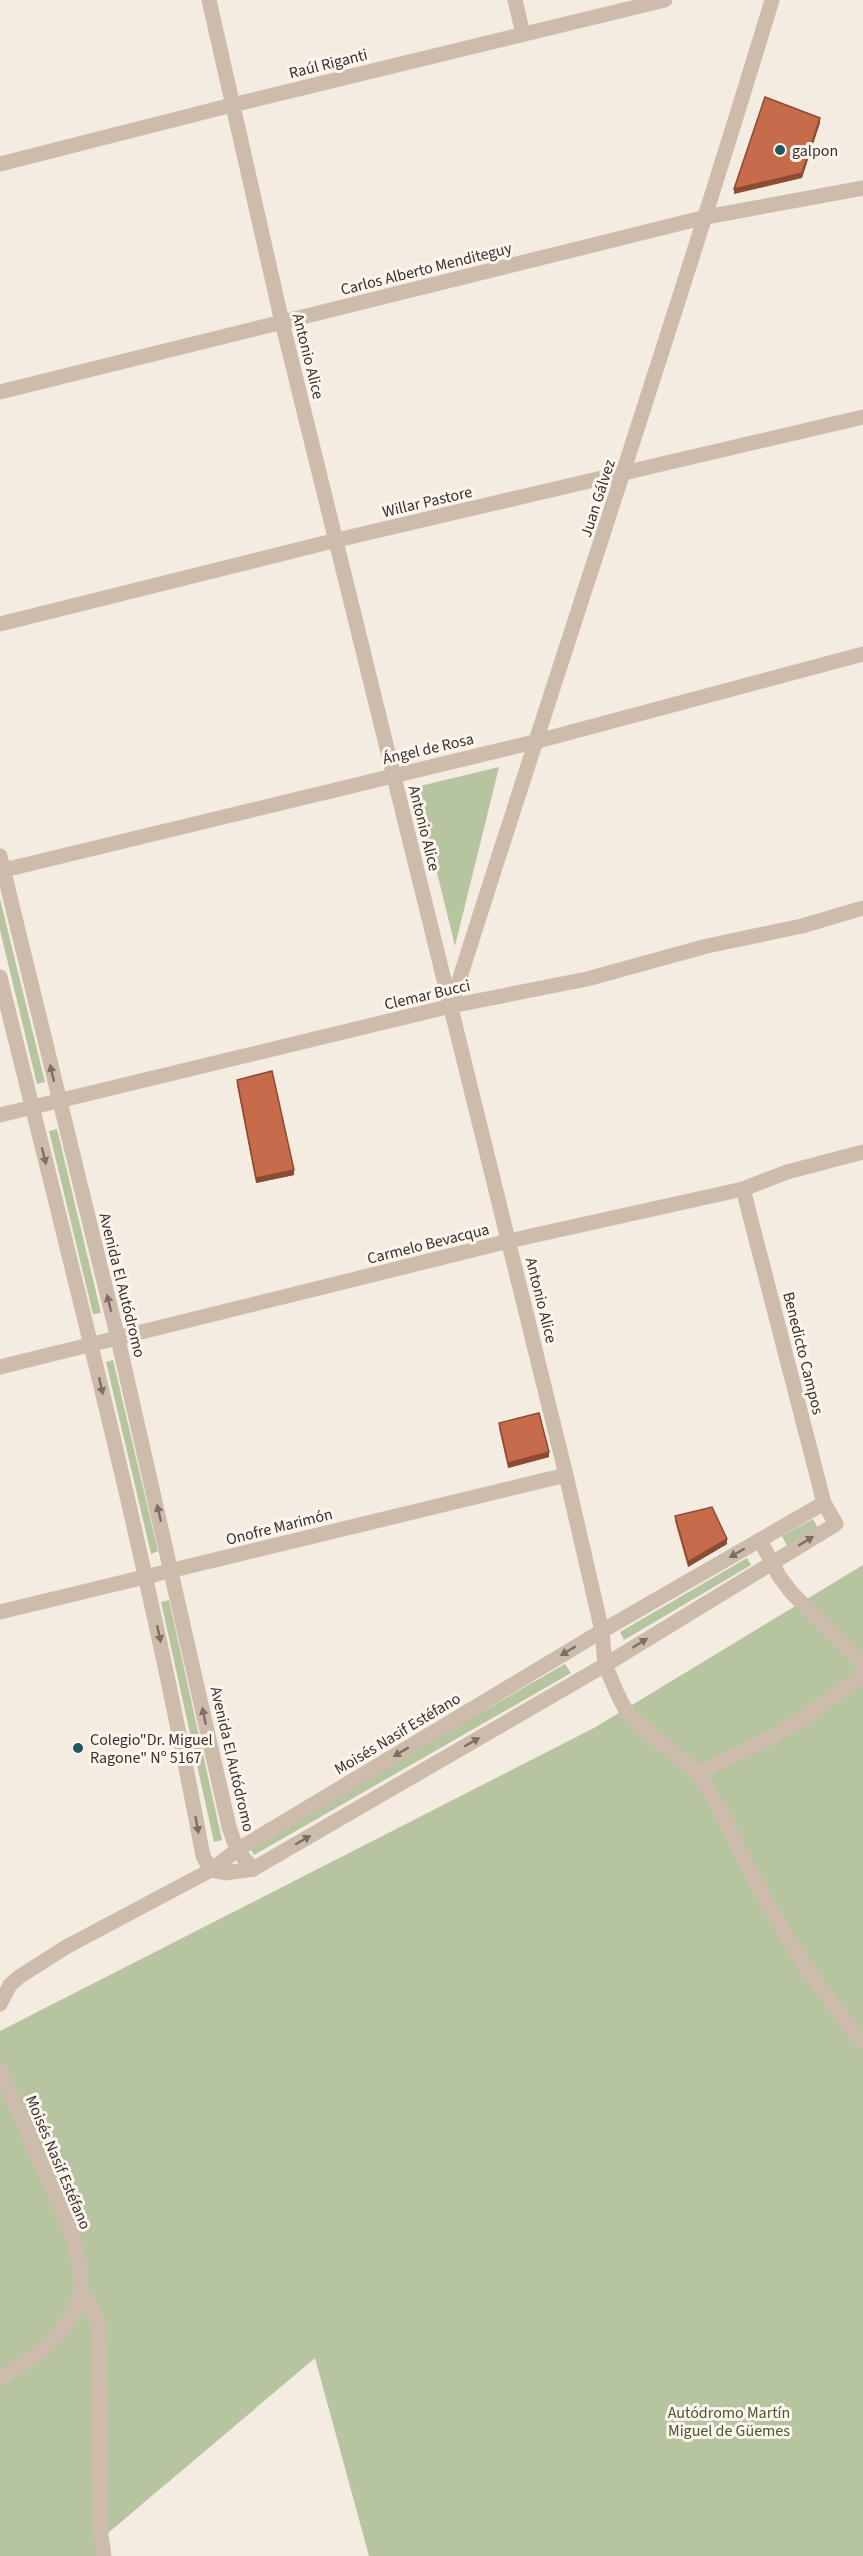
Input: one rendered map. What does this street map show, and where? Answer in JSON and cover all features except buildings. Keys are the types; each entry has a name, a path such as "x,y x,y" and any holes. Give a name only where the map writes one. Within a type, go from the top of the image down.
{"street":[{"name":"Antonio Alice","path":"210,0 282,322 337,540 392,775 567,1475 602,1631 605,1665 627,1713 698,1773 714,1795 777,1922 829,2003 863,2042"},
{"path":"514,0 523,33"},
{"name":"Raúl Riganti","path":"0,164 523,33 665,0"},
{"name":"Juan Gálvez","path":"451,1006 534,742 624,475 772,0"},
{"name":"Carlos Alberto Menditeguy","path":"0,393 706,217 863,188"},
{"name":"Willar Pastore","path":"0,624 337,540 624,475 863,417"},
{"name":"Ángel de Rosa","path":"1,866 534,742 863,654"},
{"name":"Avenida El Autódromo","path":"1,866 118,1339 229,1827 237,1850 253,1869"},
{"name":"Clemar Bucci","path":"0,1115 451,1006 586,979 707,946 802,926 863,908"},
{"path":"0,977 146,1577 178,1721 203,1856 211,1870 226,1874 253,1869 605,1665 772,1562"},
{"name":"Carmelo Bevacqua","path":"0,1367 509,1241 743,1189 787,1172 863,1152"},
{"name":"Benedicto Campos","path":"743,1189 824,1503 836,1524 772,1562"},
{"name":"Onofre Marimón","path":"0,1612 567,1475"},
{"name":"Moisés Nasif Estéfano","path":"0,2004 10,1985 19,1977 66,1947 211,1870 237,1850 602,1631 824,1503"},
{"path":"760,1540 791,1592 863,1665"},
{"path":"698,1773 768,1739 804,1717 863,1675"},
{"name":"Moisés Nasif Estéfano","path":"0,2070 72,2234 77,2253 81,2292 75,2310 66,2325 17,2368 0,2378"},
{"path":"81,2292 92,2309 99,2327 100,2529 104,2556"}],"green space":[{"path":"499,767 455,946 416,787"},
{"path":"0,899 45,1082 37,1084 0,930"},
{"path":"57,1129 101,1313 93,1314 49,1131"},
{"path":"113,1360 158,1551 151,1554 106,1362"},
{"path":"813,1519 818,1528 787,1546 782,1536"},
{"path":"747,1558 751,1565 624,1640 620,1632"},
{"name":"Autódromo Martín Miguel de Güemes","path":"863,1565 863,2556 369,2556 315,2358 108,2533 110,2556 0,2556 0,2031 594,1728"},
{"path":"169,1600 222,1840 214,1842 161,1602"},
{"path":"565,1664 571,1673 254,1855 249,1846"}],"place":[{"name":"galpon","path":"780,150"},
{"name":"Colegio\"Dr. Miguel Ragone\" Nº 5167","path":"78,1748"}]}
